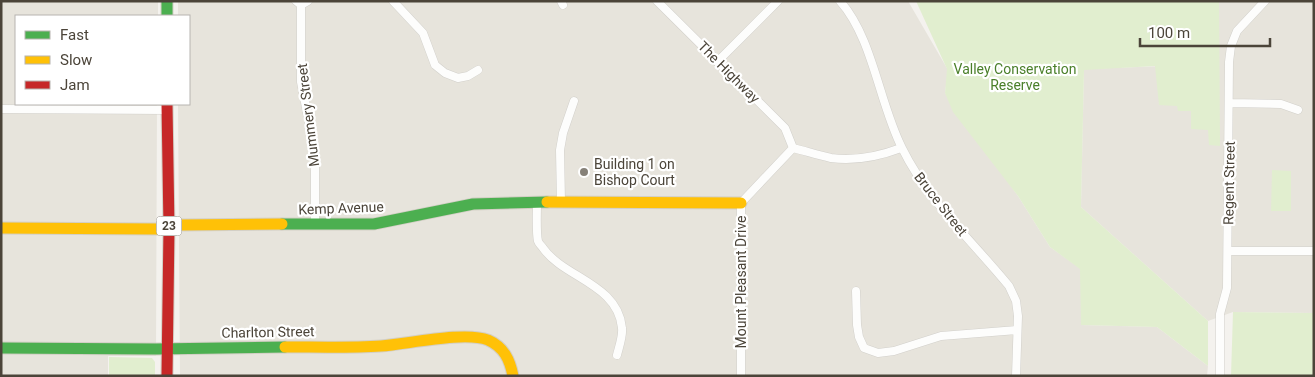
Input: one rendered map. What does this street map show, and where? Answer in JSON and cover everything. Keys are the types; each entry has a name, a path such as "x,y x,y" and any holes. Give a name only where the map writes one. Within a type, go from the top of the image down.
{"street":[{"path":"167,1 167,15"},
{"path":"393,1 423,33 435,65 445,73 458,78 468,76 478,70"},
{"name":"The Highway","path":"657,1 785,128 793,148"},
{"path":"717,62 778,1"},
{"name":"Bruce Street","path":"840,1 863,41 890,122 901,148 935,201 1009,286 1016,301 1016,376"},
{"name":"Regent Street","path":"1220,376 1220,314 1228,288 1229,62 1231,46 1237,31 1265,1"},
{"name":"Mummery Street","path":"302,3 301,82 315,153 315,224"},
{"path":"561,202 560,150 563,133 574,101"},
{"path":"1230,103 1282,104 1298,110"},
{"path":"1,109 167,107"},
{"name":"23","path":"167,107 169,228 167,376"},
{"path":"793,148 833,158 856,158 887,153 901,148"},
{"name":"Mount Pleasant Drive","path":"741,376 741,203 793,148"},
{"path":"536,202 538,241 547,254 606,296 620,318 623,329 617,355"},
{"name":"Kemp Avenue","path":"1,228 169,228 181,225 374,224 473,204 536,202 741,203"},
{"path":"1228,251 1314,252"},
{"path":"856,290 859,337 864,348 878,353 894,351 942,336 1017,330"},
{"name":"Charlton Street","path":"1,348 167,349 382,346 471,336 488,340 501,348 510,361 513,376"}],"shaded area":[{"path":"1,1 158,1 158,15 15,15 15,105 157,105 156,356 108,356 108,376 1,376"},
{"path":"178,1 908,1 948,70 945,93 1018,196 1050,247 1081,269 1081,325 1157,327 1208,366 1207,376 180,376 178,105 190,105 190,15 178,15"},
{"path":"1219,1 1314,1 1314,313 1233,312 1208,321 1081,207 1084,69 1218,64"}],"green space":[{"name":"Valley Conservation Reserve","path":"916,1 1219,1 1220,146 1209,145 1208,130 1191,129 1191,111 1178,111 1177,106 1159,105 1155,66 1084,70 1081,207 1208,321 1208,366 1157,327 1081,325 1080,269 1050,247 1018,196 953,112 945,93 947,69"},
{"path":"1272,170 1291,171 1291,211 1271,211"},
{"path":"1233,312 1314,313 1314,376 1231,376"},
{"path":"109,357 152,358 155,362 155,376 109,376"}],"traffic: fast":[{"path":"167,1 167,15"},
{"path":"282,224 374,224 473,204 547,202"},
{"path":"1,348 156,349 285,347"}],"traffic: slow":[{"path":"547,202 741,203"},
{"path":"1,228 157,229 181,225 282,224"},
{"path":"285,347 369,347 451,337 478,338 488,340 502,350 508,359 513,376"}],"traffic: jam":[{"path":"167,105 169,228 167,376"}],"place":[{"name":"Building 1 on Bishop Court","path":"584,172"}]}
